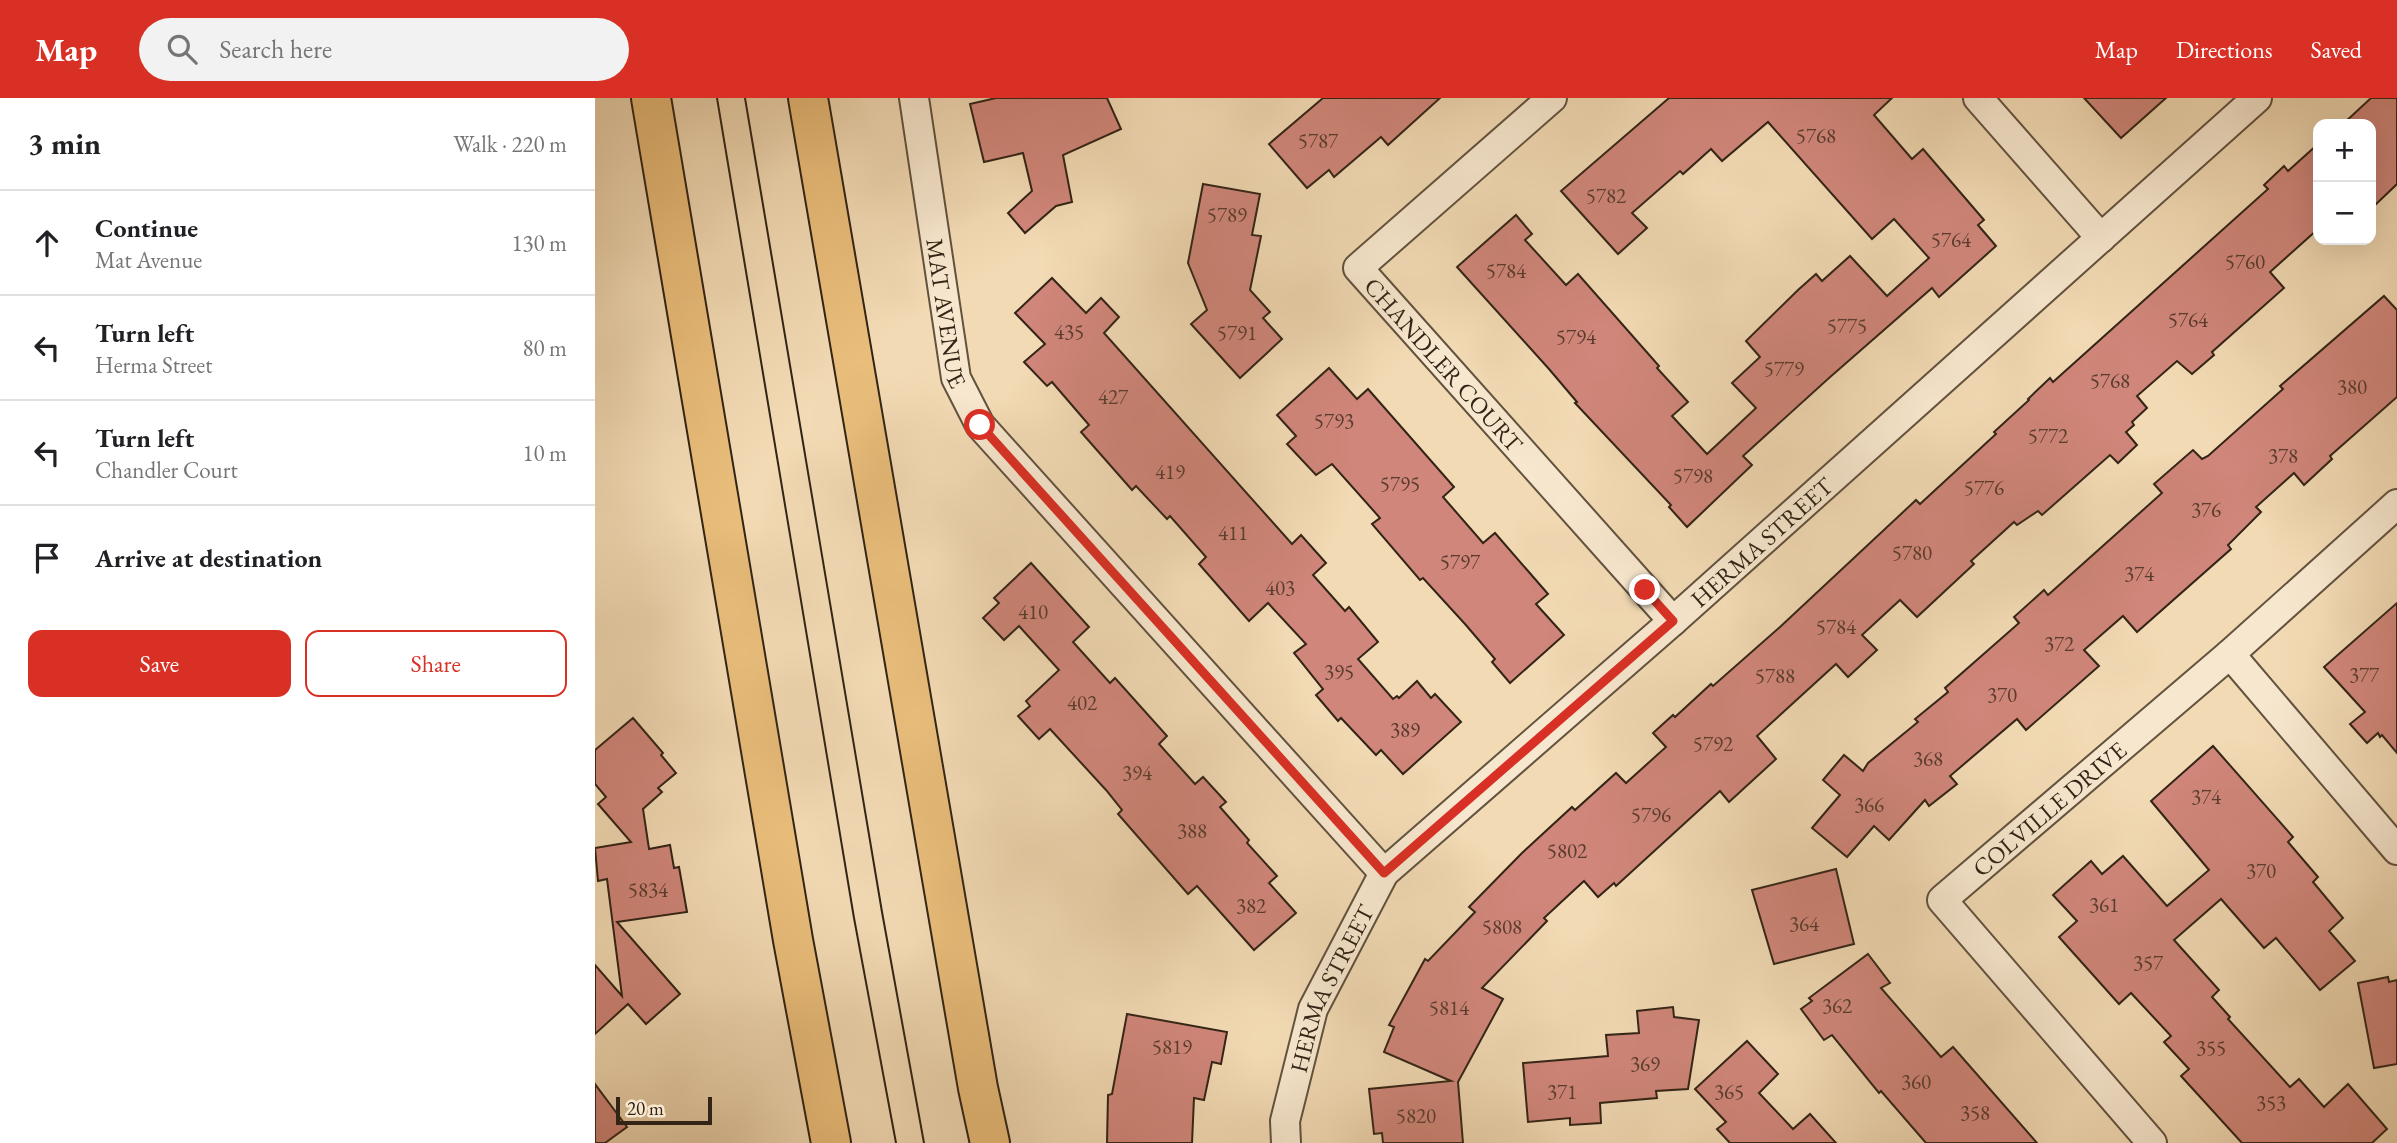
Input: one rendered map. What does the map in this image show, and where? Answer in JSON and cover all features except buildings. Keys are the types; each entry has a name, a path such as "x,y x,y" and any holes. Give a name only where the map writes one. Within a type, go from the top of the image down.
{"highway":[{"path":"651,98 793,940 831,1143"},
{"path":"808,98 990,1143"}],"street":[{"name":"MAT AVENUE","path":"914,98 956,378 980,425 1384,873"},
{"name":"CHANDLER COURT","path":"1552,98 1358,268 1673,621"},
{"path":"1977,98 2101,238"},
{"name":"HERMA STREET","path":"1286,1143 1285,1121 1314,1009 1384,873 1673,621 2257,98"},
{"name":"COLVILLE DRIVE","path":"2152,1143 1942,900 2229,654 2397,504"},
{"path":"2229,654 2397,850"}],"tram line":[{"path":"717,98 854,918 896,1143"},
{"path":"745,98 882,912 924,1143"}],"route":[{"path":"980,425 1384,873 1673,621 1645,590"}]}
